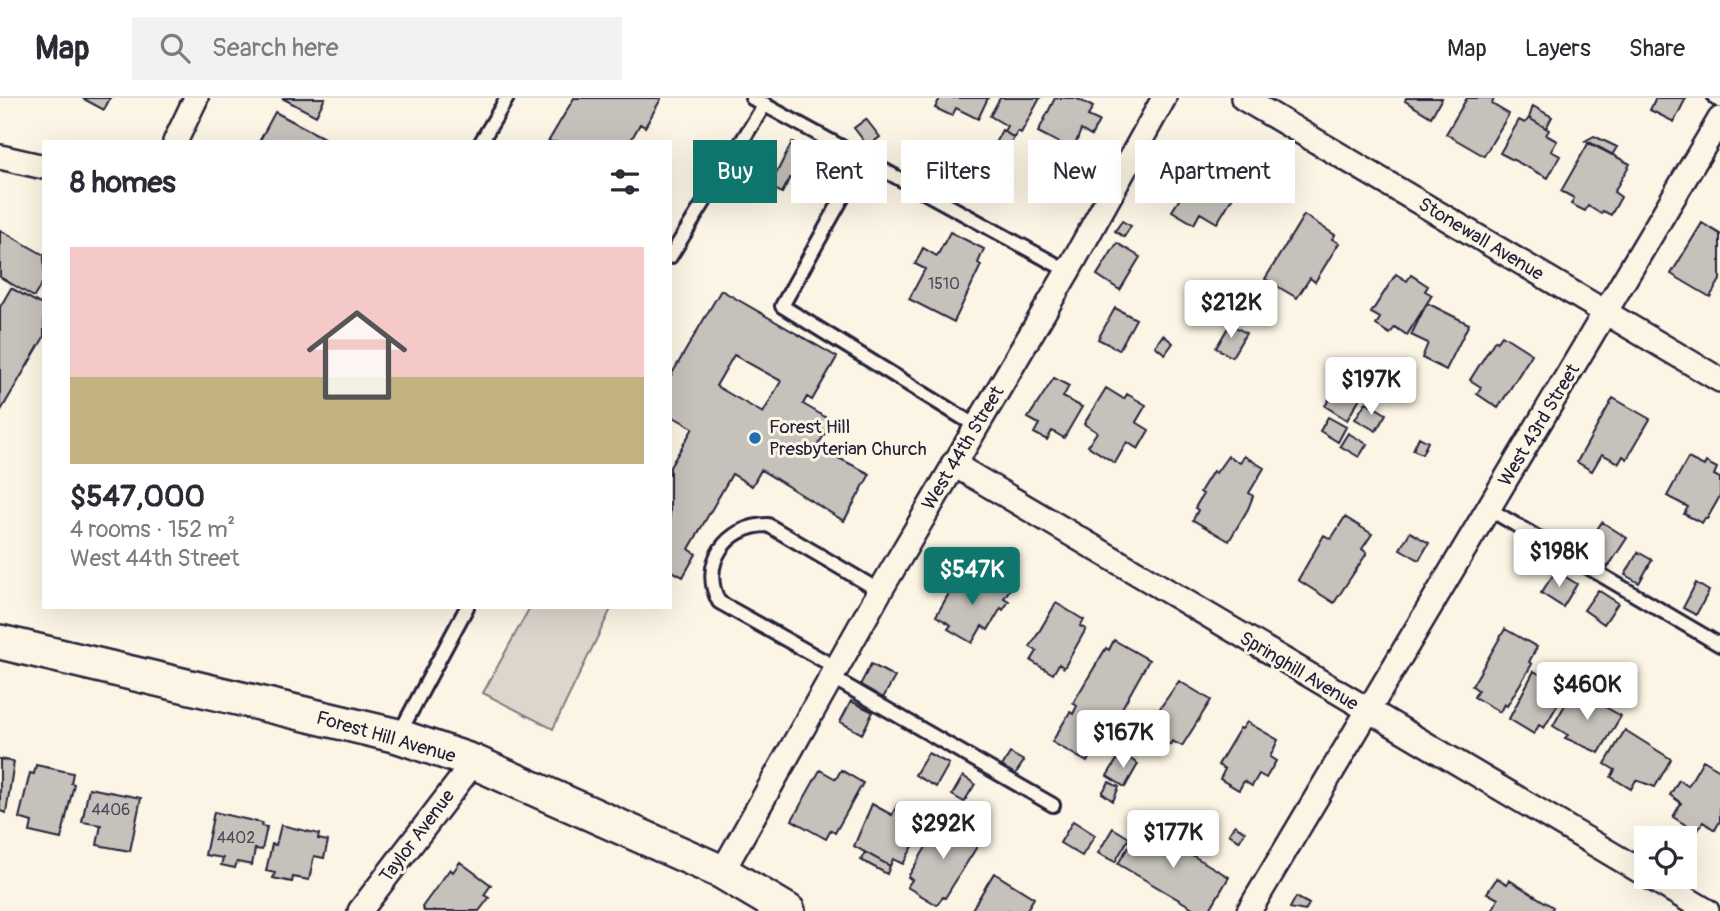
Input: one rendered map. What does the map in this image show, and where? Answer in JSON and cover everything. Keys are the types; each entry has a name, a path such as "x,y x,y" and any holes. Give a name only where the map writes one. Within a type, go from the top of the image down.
{"main road":[{"name":"Forest Hill Avenue","path":"0,642 398,736 474,762 722,872 789,911"}],"street":[{"path":"176,140 196,98"},
{"name":"West 44th Street","path":"722,872 880,590 1068,271 1164,98"},
{"name":"Stonewall Avenue","path":"1243,98 1720,380"},
{"name":"West 43rd Street","path":"1249,911 1720,120"},
{"path":"0,157 42,167"},
{"name":"Springhill Avenue","path":"953,464 1634,868"},
{"name":"Taylor Avenue","path":"360,911 474,762"},
{"name":"Springhill Avenue","path":"1670,889 1707,911"}],"lane":[{"path":"482,140 507,98"},
{"path":"752,98 830,140"},
{"path":"1715,98 1720,101"},
{"path":"672,254 765,104"},
{"path":"887,172 1068,271"},
{"path":"839,203 782,306 976,426"},
{"path":"1489,509 1720,645"},
{"path":"880,590 768,525 754,525 739,531 724,542 715,557 711,588 719,602 1053,806"},
{"path":"398,736 466,609"}],"shaded area":[{"path":"529,609 611,609 553,729 483,693"}],"building":[{"path":"82,98 110,98 104,110"},
{"path":"282,98 325,98 316,116"},
{"path":"574,98 661,99 645,127 640,124 631,140 549,140"},
{"path":"940,98 988,98 978,119 956,108 952,116 935,108"},
{"path":"1000,98 1040,98 1021,133 1018,131 1014,138 1004,131 1007,126 990,116"},
{"path":"1055,98 1076,98 1093,107 1088,116 1099,121 1091,136 1081,130 1077,140 1054,140 1038,132"},
{"path":"1406,98 1442,98 1431,117 1405,101"},
{"path":"1467,98 1494,98 1492,104 1509,114 1484,156 1446,134"},
{"path":"1656,98 1686,98 1674,122 1650,110"},
{"path":"1533,106 1552,117 1546,128 1529,118"},
{"path":"275,112 324,138 323,140 260,140"},
{"path":"1529,118 1549,130 1546,135 1557,141 1551,151 1560,156 1548,178 1500,153 1519,120 1525,123"},
{"path":"866,119 880,137 876,140 863,140 854,128"},
{"path":"1002,130 1014,138 1013,140 997,140"},
{"path":"1594,136 1617,147 1612,155 1585,141"},
{"path":"1589,142 1630,164 1614,192 1621,197 1611,215 1603,211 1601,214 1588,206 1585,211 1571,204 1574,198 1561,191"},
{"path":"791,144 791,179 782,193 777,190 777,172"},
{"path":"1177,203 1229,203 1217,223 1200,213 1194,224 1172,211"},
{"path":"1304,215 1335,235 1332,239 1339,243 1315,282 1310,278 1297,298 1265,279"},
{"path":"1122,221 1131,226 1124,237 1115,231"},
{"path":"1702,223 1720,234 1720,280 1710,297 1671,274"},
{"path":"0,230 42,254 42,283 34,297 0,277"},
{"path":"950,232 984,249 978,263 981,265 954,322 909,299 925,269 915,264 923,248 937,256"},
{"path":"1117,243 1140,257 1120,290 1097,275"},
{"path":"1396,274 1407,281 1411,275 1428,286 1425,291 1432,295 1407,335 1395,327 1390,334 1376,325 1380,318 1371,313"},
{"path":"11,288 42,305 42,340 0,412 0,307"},
{"name":"Forest Hill Presbyterian Church","path":"721,290 837,357 812,400 807,397 803,404 832,421 817,447 870,474 844,521 761,470 752,486 732,474 689,549 696,554 683,577 672,571 672,464 693,428 672,416 672,374","holes":["734,355 781,381 763,413 716,386"]},
{"path":"1427,303 1469,324 1446,370 1422,358 1428,343 1411,335"},
{"path":"1115,308 1136,319 1119,350 1098,339"},
{"path":"1230,324 1246,333 1232,357 1216,348"},
{"path":"1163,335 1173,343 1165,354 1155,346"},
{"path":"1502,335 1532,354 1498,408 1477,394 1481,387 1470,380 1495,340 1497,342"},
{"path":"1054,378 1069,386 1063,397 1082,407 1064,438 1052,431 1047,440 1034,433 1039,424 1028,418"},
{"path":"1340,382 1361,396 1347,420 1325,406"},
{"path":"1106,388 1124,399 1127,394 1146,405 1136,422 1149,430 1138,449 1127,442 1115,463 1088,446 1097,432 1084,424"},
{"path":"1613,398 1650,419 1627,459 1623,456 1619,463 1602,454 1592,471 1577,462"},
{"path":"1366,402 1386,414 1376,431 1355,419"},
{"path":"1328,417 1346,427 1338,442 1320,431"},
{"path":"1348,433 1367,444 1359,457 1340,446"},
{"path":"1419,437 1428,442 1422,454 1413,450"},
{"path":"1228,456 1240,463 1244,456 1264,468 1249,493 1253,496 1248,509 1229,541 1193,520 1198,510 1195,508 1203,494 1200,492 1213,471 1216,473"},
{"path":"1688,458 1704,466 1706,462 1717,468 1714,475 1720,478 1720,496 1702,523 1684,514 1688,507 1667,496"},
{"path":"1345,517 1372,534 1362,549 1367,553 1334,603 1298,580 1324,535 1331,539"},
{"path":"1602,522 1627,538 1608,567 1583,551"},
{"path":"1410,532 1429,543 1419,560 1400,549"},
{"path":"1638,552 1652,560 1639,583 1625,575"},
{"path":"972,558 1012,582 1008,587 1001,583 998,589 979,578 974,586 960,577"},
{"path":"1556,571 1577,584 1563,607 1541,593"},
{"path":"959,576 974,586 979,578 998,589 1001,583 1010,589 1004,598 1009,601 1003,610 1001,608 988,630 982,626 972,643 948,629 951,625 936,616"},
{"path":"1696,583 1709,591 1696,615 1683,608"},
{"path":"1598,590 1618,603 1604,624 1584,610"},
{"path":"1056,603 1084,620 1080,626 1086,629 1064,668 1059,664 1053,674 1031,661 1037,651 1030,647"},
{"path":"1505,629 1537,647 1529,662 1532,664 1507,706 1504,704 1500,712 1474,697 1478,690 1472,686"},
{"path":"1114,640 1149,660 1112,726 1097,717 1092,725 1104,731 1087,762 1052,742 1070,712 1073,714 1077,706 1073,703 1106,648 1109,650"},
{"path":"871,664 895,677 883,698 860,685"},
{"path":"1534,671 1566,690 1544,728 1539,725 1534,734 1509,719"},
{"path":"1179,681 1211,700 1182,746 1172,741 1170,745 1154,735 1158,729 1149,724"},
{"path":"1574,689 1621,716 1599,753 1565,738 1568,735 1553,726"},
{"path":"851,701 873,712 862,734 840,722"},
{"path":"1247,722 1278,740 1270,757 1276,761 1266,778 1259,774 1252,786 1244,781 1239,790 1220,779 1225,769 1218,765 1240,728"},
{"path":"1625,730 1671,759 1655,787 1636,780 1631,789 1611,777 1615,770 1605,764"},
{"path":"928,753 949,764 936,787 915,775"},
{"path":"1010,753 1024,761 1014,776 1001,768"},
{"path":"1121,753 1138,764 1125,787 1107,776"},
{"path":"0,759 14,762 6,813 0,811"},
{"path":"1703,760 1720,770 1720,821 1715,830 1703,822 1697,832 1697,826 1687,826 1673,817 1681,803 1670,795 1679,780 1688,786"},
{"path":"36,765 73,773 71,783 74,784 61,839 30,832 32,822 19,818 30,773 34,774"},
{"path":"820,770 836,779 841,770 863,783 835,833 831,830 826,839 792,820"},
{"path":"963,776 975,784 964,802 952,795"},
{"path":"1109,782 1119,787 1113,801 1102,793"},
{"path":"89,788 141,798 130,851 97,845 101,825 82,822"},
{"path":"872,804 892,815 897,805 918,817 907,837 916,841 903,864 893,859 890,866 854,846"},
{"path":"214,812 262,823 261,826 267,827 262,850 255,849 252,865 237,862 235,868 221,865 223,858 205,855"},
{"path":"952,819 976,832 971,840 978,845 945,898 937,905 907,887 912,880 908,877 941,822 948,826"},
{"path":"1073,821 1095,835 1082,856 1060,843"},
{"path":"1183,822 1211,838 1203,851 1176,834"},
{"path":"281,825 319,834 318,839 328,841 324,858 314,856 309,880 293,877 292,882 273,878 275,873 266,871 272,844 276,845"},
{"path":"1141,825 1229,877 1209,911 1198,911 1118,864"},
{"path":"1235,825 1245,832 1239,841 1229,834"},
{"path":"1113,828 1129,838 1115,862 1098,853"},
{"path":"865,852 890,866 887,874 861,860"},
{"path":"460,862 491,885 484,895 489,898 479,911 424,911 422,907 450,869 453,872"},
{"path":"994,873 1034,898 1026,911 971,911"},
{"path":"1497,878 1507,884 1509,880 1553,907 1551,911 1492,911 1498,899 1487,893"},
{"path":"1296,897 1309,904 1305,911 1290,908"}],"place":[{"name":"Forest Hill Presbyterian Church","path":"755,438"}]}
